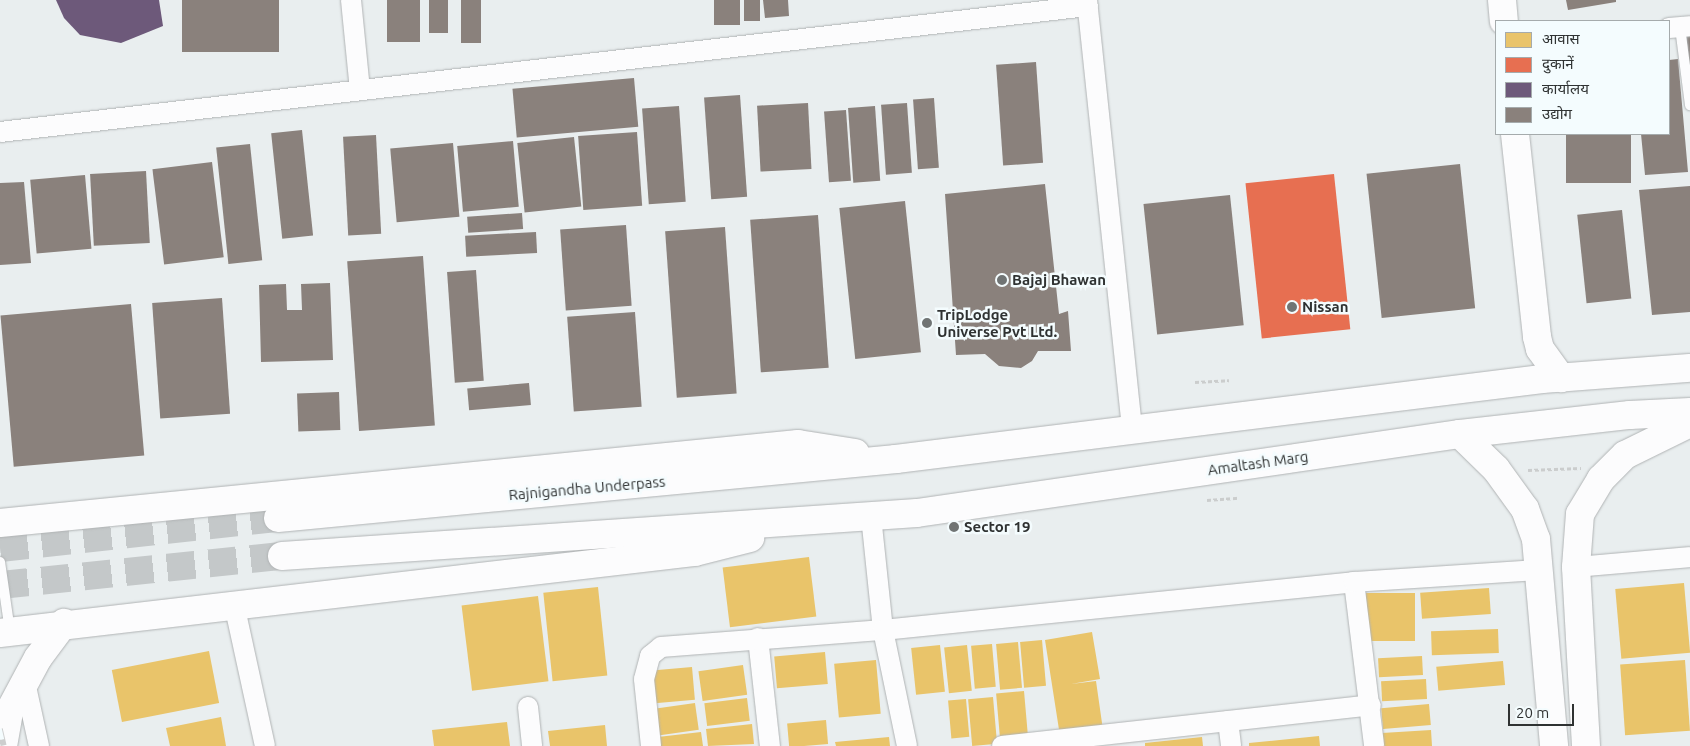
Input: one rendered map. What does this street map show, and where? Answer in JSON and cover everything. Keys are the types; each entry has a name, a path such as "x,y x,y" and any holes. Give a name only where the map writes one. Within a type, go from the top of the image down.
{"main road":[{"path":"1502,0 1504,20"},
{"path":"1514,135 1525,248 1540,349 1561,378"},
{"path":"1523,381 1540,349"},
{"path":"0,522 798,444 896,459 1523,381 1690,368"},
{"name":"Amaltash Marg","path":"827,520 926,511 1460,434 1630,414 1690,412"},
{"path":"1586,746 1576,567 1580,514 1601,479 1625,455 1690,423"},
{"path":"1460,434 1496,469 1507,484 1525,509 1536,539 1554,746"},
{"name":"Rajnigandha Underpass","path":"278,518 896,459"},
{"path":"282,556 827,520"},
{"path":"5,632 64,623 695,552 827,520"},
{"path":"3,746 9,712 25,682 64,623"}],"street":[{"path":"351,0 360,90"},
{"path":"0,132 1087,3 1132,430"},
{"path":"872,516 883,630 907,746"},
{"path":"1576,567 1690,557"},
{"path":"652,746 644,679 650,656 661,647 758,638 883,630 1354,582 1540,570"},
{"path":"1354,582 1371,705 1374,746"},
{"path":"234,604 265,746"},
{"path":"758,638 770,746"},
{"path":"25,682 39,746"},
{"path":"1002,746 1075,742 1228,721 1371,705"},
{"path":"528,707 532,746"},
{"path":"1228,721 1231,746"}],"lane":[{"path":"1680,27 1690,105"},
{"path":"0,562 5,632"}],"path":[{"path":"1196,382 1229,380"},
{"path":"1507,484 1519,470 1577,466 1601,479"},
{"path":"1207,500 1239,498"}],"building: आवास":[{"path":"809,557 816,617 730,627 723,568"},
{"path":"1684,583 1690,653 1621,659 1615,589"},
{"path":"598,587 607,676 553,681 543,593"},
{"path":"1489,588 1491,614 1422,619 1420,593"},
{"path":"1366,593 1415,593 1415,641 1366,641"},
{"path":"538,596 548,681 472,691 462,605"},
{"path":"1498,629 1499,653 1432,655 1431,631"},
{"path":"1092,632 1100,679 1071,684 1096,681 1103,730 1060,736 1045,640"},
{"path":"1042,640 1046,686 1024,688 1020,642"},
{"path":"1018,642 1022,688 1000,690 996,644"},
{"path":"992,644 996,687 975,689 971,646"},
{"path":"940,645 945,692 916,695 911,648"},
{"path":"967,645 972,691 949,693 944,647"},
{"path":"209,651 219,703 122,722 112,670"},
{"path":"825,652 828,684 777,688 774,656"},
{"path":"1422,656 1423,675 1379,677 1378,658"},
{"path":"876,660 881,714 839,717 834,664"},
{"path":"1685,660 1690,731 1625,735 1620,665"},
{"path":"1503,661 1505,685 1438,691 1436,667"},
{"path":"743,665 747,695 703,701 698,671"},
{"path":"692,667 695,700 652,704 649,671"},
{"path":"1426,679 1427,699 1382,701 1381,681"},
{"path":"1024,691 1028,734 1000,736 996,693"},
{"path":"993,697 997,744 972,746 968,699"},
{"path":"747,698 750,721 707,726 704,703"},
{"path":"966,699 969,737 951,738 948,701"},
{"path":"695,703 699,730 658,735 654,709"},
{"path":"1429,704 1431,725 1383,729 1381,708"},
{"path":"221,717 226,746 170,746 166,728"},
{"path":"826,720 828,744 789,746 787,723"},
{"path":"507,722 510,746 434,746 432,730"},
{"path":"752,724 754,744 708,746 706,729"},
{"path":"605,725 607,746 550,746 548,731"},
{"path":"1431,730 1432,746 1383,746 1382,733"},
{"path":"701,732 703,746 659,746 658,737"},
{"path":"1319,736 1320,746 1249,746 1249,743"},
{"path":"889,737 890,746 836,746 835,742"},
{"path":"1202,737 1203,746 1145,746 1145,743"}],"building: दुकानें":[{"path":"1334,174 1350,329 1262,338 1245,183"}],"building: कार्यालय":[{"path":"56,0 159,0 163,26 121,43 80,35 64,18"}],"building: उद्योग":[{"path":"182,0 279,0 279,52 182,52"},
{"path":"387,0 420,0 420,42 387,42"},
{"path":"429,0 448,0 448,33 429,33"},
{"path":"461,0 481,0 481,43 461,43"},
{"path":"714,0 740,0 740,25 714,25"},
{"path":"744,0 760,0 760,21 744,21"},
{"path":"763,0 788,0 789,16 765,18"},
{"path":"1566,0 1616,0 1616,2 1568,10"},
{"path":"1690,33 1690,64 1689,64 1686,34"},
{"path":"1678,59 1688,172 1645,175 1641,135 1670,135 1670,60"},
{"path":"1036,62 1043,163 1003,166 996,65"},
{"path":"634,78 638,127 517,137 512,89"},
{"path":"740,95 747,197 711,199 704,98"},
{"path":"934,98 939,168 918,169 913,99"},
{"path":"808,103 811,169 761,172 757,106"},
{"path":"907,103 912,173 886,175 881,105"},
{"path":"679,106 686,202 649,204 642,109"},
{"path":"875,106 880,181 853,183 848,108"},
{"path":"846,110 851,181 829,182 824,112"},
{"path":"302,130 313,235 282,239 271,133"},
{"path":"637,132 642,206 583,210 578,136"},
{"path":"376,135 381,234 348,236 343,137"},
{"path":"1566,135 1631,135 1631,183 1566,183"},
{"path":"574,137 581,207 525,213 517,143"},
{"path":"513,141 519,207 463,212 457,146"},
{"path":"453,143 459,217 397,222 390,148"},
{"path":"250,144 262,260 228,264 216,148"},
{"path":"212,162 224,257 164,265 152,169"},
{"path":"1460,164 1475,308 1382,318 1367,174"},
{"path":"146,171 150,243 94,246 90,174"},
{"path":"85,175 91,249 37,254 30,180"},
{"path":"24,182 31,263 0,265 0,183"},
{"name":"Bajaj Bhawan","path":"1045,184 1059,314 1068,311 1071,351 1038,351 1032,361 1021,368 999,366 985,354 956,355 945,194"},
{"path":"1690,186 1690,312 1652,315 1639,190"},
{"path":"1230,195 1244,325 1157,334 1143,204"},
{"path":"905,201 921,352 855,359 839,208"},
{"path":"1622,210 1631,299 1587,303 1577,215"},
{"path":"522,213 523,229 468,233 467,217"},
{"path":"818,215 829,368 761,372 750,220"},
{"path":"626,225 632,306 566,310 560,230"},
{"path":"725,227 737,394 677,398 665,231"},
{"path":"536,232 537,253 466,257 465,236"},
{"path":"423,256 435,426 359,431 347,261"},
{"path":"476,270 484,381 455,383 447,272"},
{"path":"330,283 333,360 261,362 259,285 286,284 287,310 302,310 301,284"},
{"path":"222,298 230,414 160,419 152,303"},
{"path":"131,304 144,455 14,467 0,315"},
{"path":"635,312 642,407 574,412 567,317"},
{"path":"529,383 531,405 469,410 467,388"},
{"path":"339,392 340,430 298,431 297,393"}],"tunnel":[{"path":"0,548 278,518"},
{"path":"0,585 282,556"}],"railway":[{"path":"0,729 4,746"}],"place":[{"name":"Bajaj Bhawan","path":"1002,280"},
{"name":"Nissan","path":"1292,307"},
{"name":"TripLodge Universe Pvt Ltd.","path":"927,323"},
{"name":"Sector 19","path":"954,527"}]}
